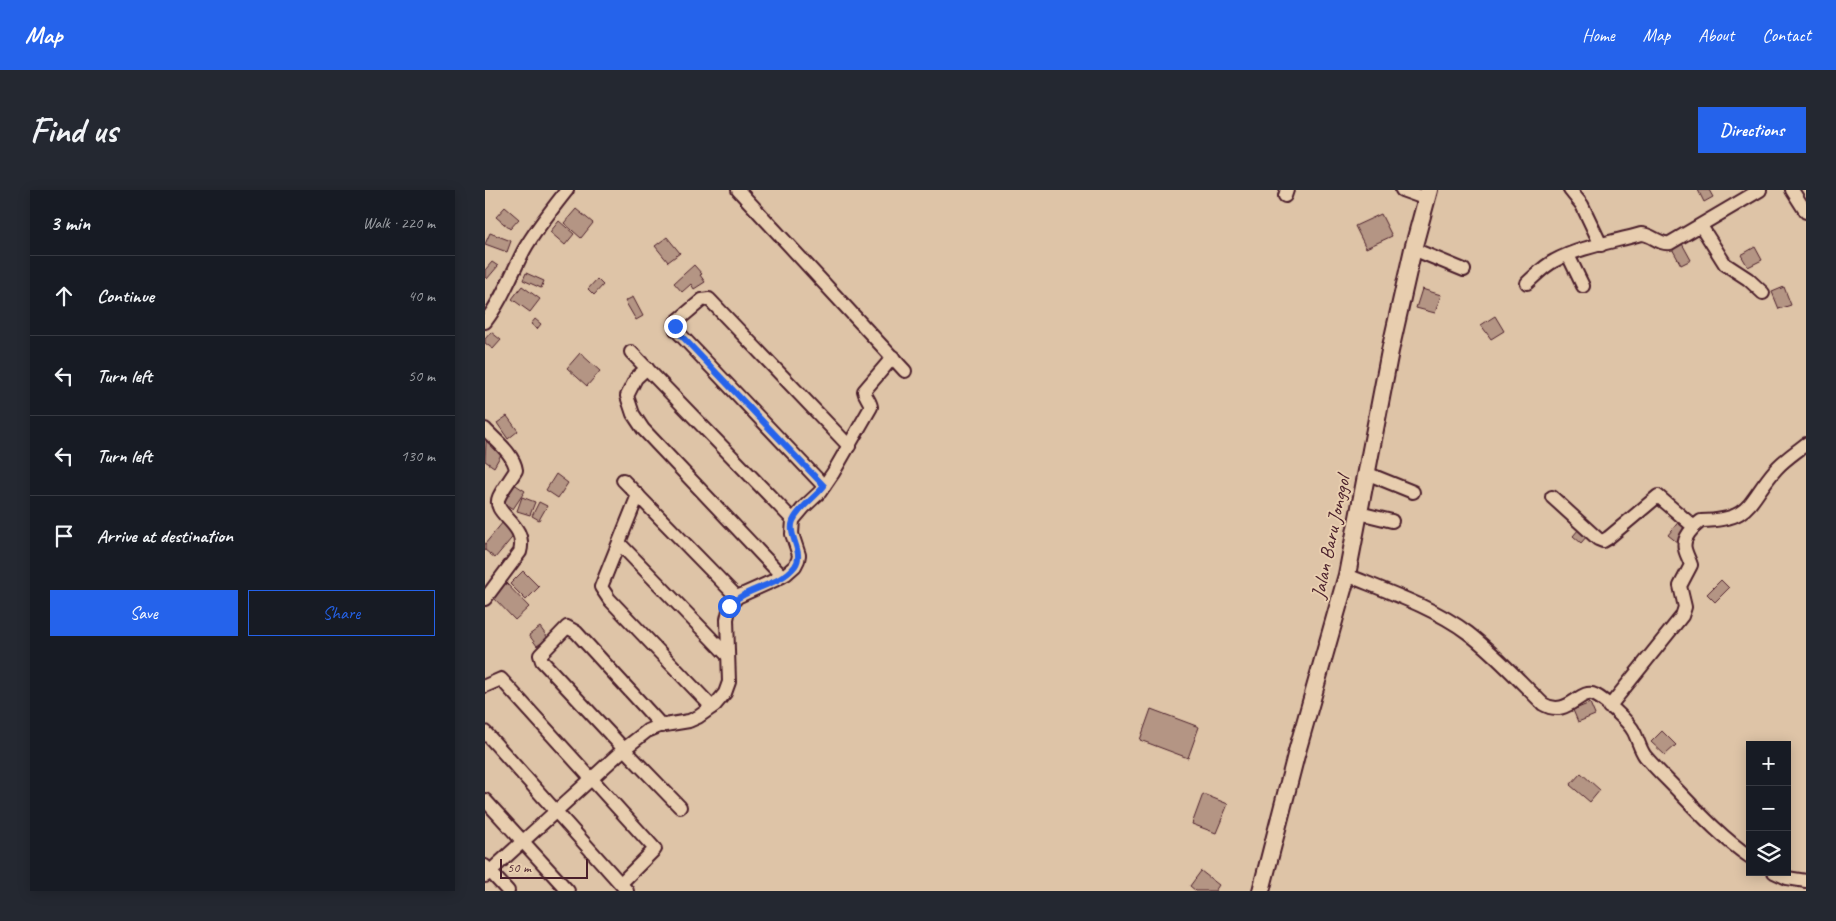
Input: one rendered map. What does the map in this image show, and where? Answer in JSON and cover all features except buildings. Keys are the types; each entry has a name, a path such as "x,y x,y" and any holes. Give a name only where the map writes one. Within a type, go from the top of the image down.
{"main road":[{"name":"Jalan Baru Jonggol","path":"1261,891 1308,708 1347,574 1413,249 1428,195"}],"street":[{"path":"485,322 502,297 535,232 567,190"},
{"path":"738,190 905,371"},
{"path":"1402,190 1428,195"},
{"path":"1570,190 1592,222 1601,245"},
{"path":"1527,283 1543,268 1568,255 1601,245 1641,234 1649,235 1665,244 1670,243 1760,190"},
{"path":"1792,190 1806,212"},
{"path":"1701,226 1725,264 1749,279 1763,293"},
{"path":"1413,249 1464,270"},
{"path":"1568,255 1583,286"},
{"path":"824,486 676,330 676,322 702,300 709,299 849,446"},
{"path":"631,352 793,520"},
{"path":"508,891 487,871 523,841 624,749 647,731 689,721 712,707 728,688 727,610 737,597 782,576 795,566 799,555 792,534 793,520 824,486 849,446 871,407 864,391 893,357"},
{"path":"647,368 637,378 627,396 633,414 643,429 782,576"},
{"path":"485,428 510,456 515,465 516,470 497,504 521,535 522,544 520,552 485,599"},
{"path":"1609,707 1682,616 1685,606 1680,586 1691,565 1685,543 1694,527 1701,521 1717,521 1736,516 1753,500 1781,464 1806,444"},
{"path":"1366,473 1413,492"},
{"path":"623,480 737,597"},
{"path":"638,495 601,584 603,591 712,707"},
{"path":"1552,497 1598,539 1603,541 1658,496 1694,527"},
{"path":"1359,513 1392,521"},
{"path":"619,542 728,656"},
{"path":"1347,574 1430,612 1467,632 1543,704 1550,708 1562,708 1591,693 1596,695 1627,722 1643,754 1661,774 1728,840 1746,855"},
{"path":"662,726 576,632 567,627 540,655 542,661 680,807"},
{"path":"485,686 501,680 655,849 624,887 485,732"},
{"path":"485,800 568,891"},
{"path":"1783,876 1806,881"}],"route":[{"path":"675,326 676,330 824,486 793,520 792,534 799,555 795,566 775,580 737,597 729,606"}]}
